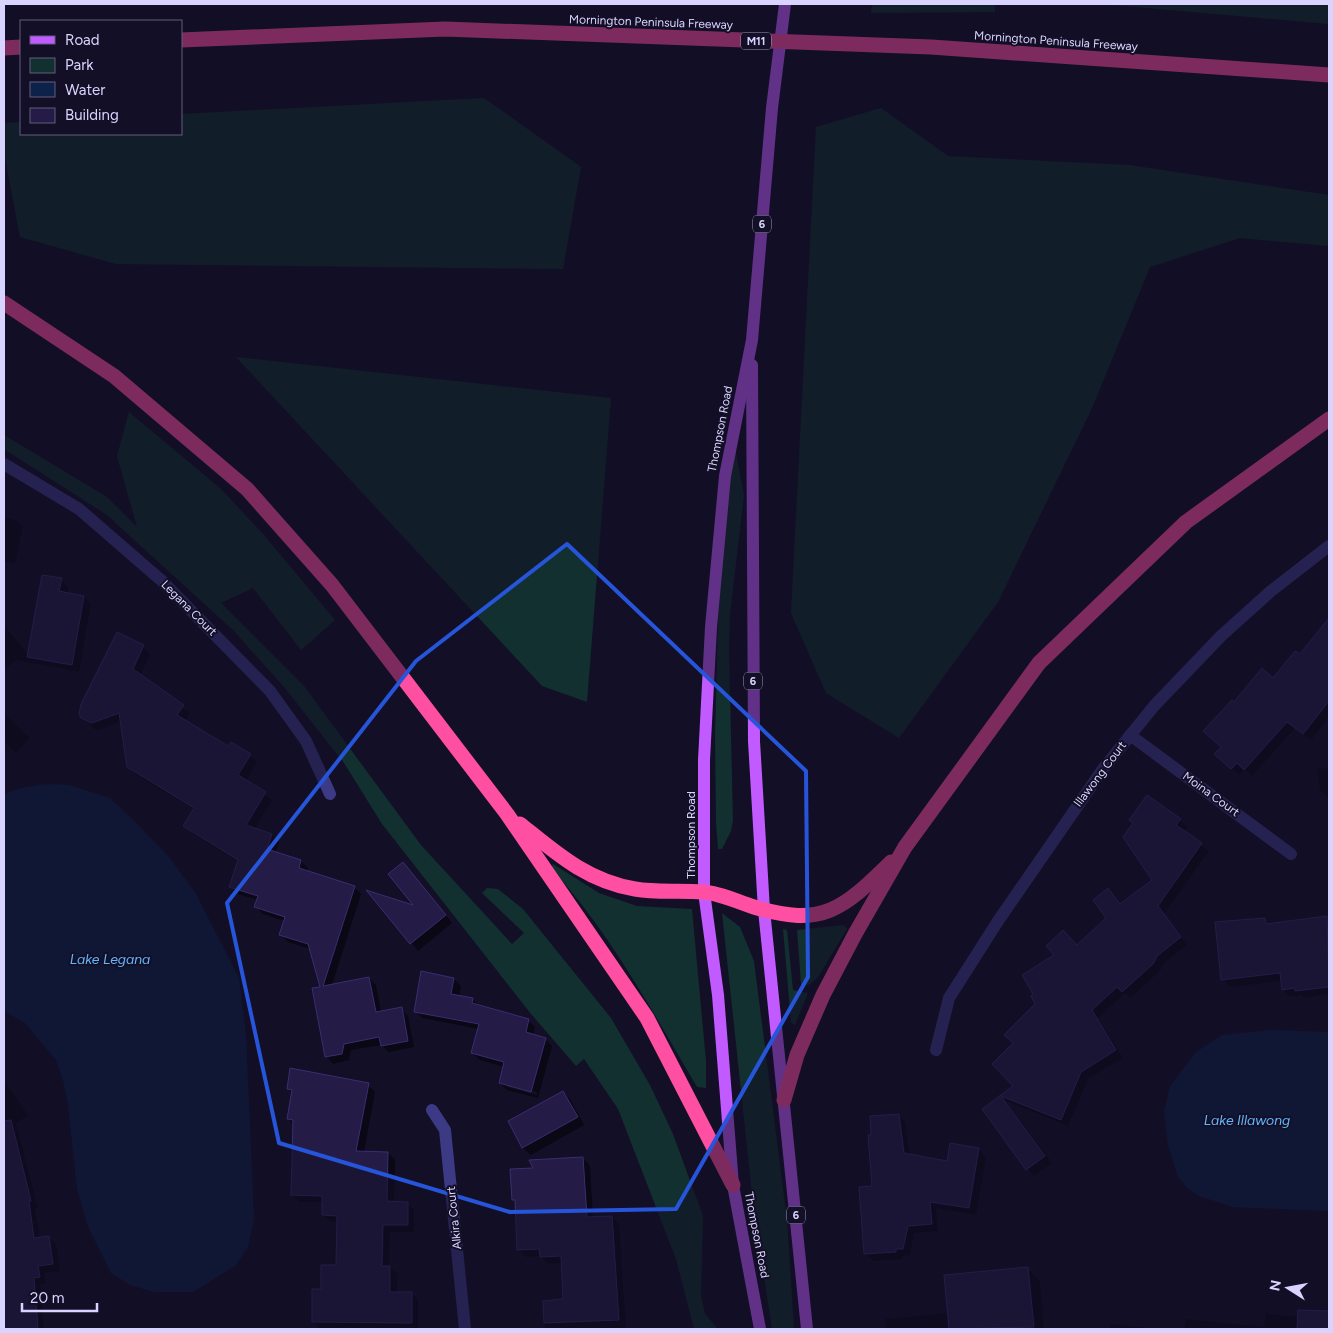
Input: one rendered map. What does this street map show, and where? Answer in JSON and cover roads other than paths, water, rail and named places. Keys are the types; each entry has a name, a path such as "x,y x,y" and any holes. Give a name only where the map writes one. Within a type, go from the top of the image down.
{"highway":[{"name":"Mornington Peninsula Freeway","path":"182,40 445,29 931,47 1329,75"},
{"path":"4,48 20,47"},
{"path":"4,303 114,376 247,489 332,585 507,814 648,1018 733,1185"},
{"path":"784,1100 797,1055 823,995 855,934 905,847 1039,663 1186,522 1329,419"},
{"path":"507,814 589,876 634,889 704,892 764,910 792,916 811,916 829,912 849,902 905,847"}],"main road":[{"name":"Thompson Road","path":"785,4 772,108 752,340 754,741 764,910 807,1329"},
{"name":"Thompson Road","path":"752,340 725,476 710,627 704,760 704,892 718,995 733,1185 760,1329"}],"street":[{"name":"Legana Court","path":"4,464 78,509 162,581 203,622 270,691 306,741 330,794"},
{"name":"Illawong Court","path":"936,1050 949,998 1063,824 1130,735 1179,677 1220,636 1271,591 1329,546"},
{"name":"Moina Court","path":"1130,735 1291,854"},
{"name":"Alkira Court","path":"432,1110 445,1130 465,1329"}],"water":[{"name":"Lake Legana","path":"45,784 69,785 110,798 135,822 169,857 196,894 239,978 246,1035 254,1218 248,1247 235,1266 193,1292 154,1292 130,1285 111,1273 88,1227 77,1189 68,1105 63,1080 56,1060 25,1023 4,1011 4,794 21,788"},
{"name":"Lake Illawong","path":"1272,1030 1329,1032 1329,1211 1233,1207 1199,1196 1187,1188 1178,1177 1168,1145 1164,1112 1170,1086 1196,1052 1222,1035"}]}
